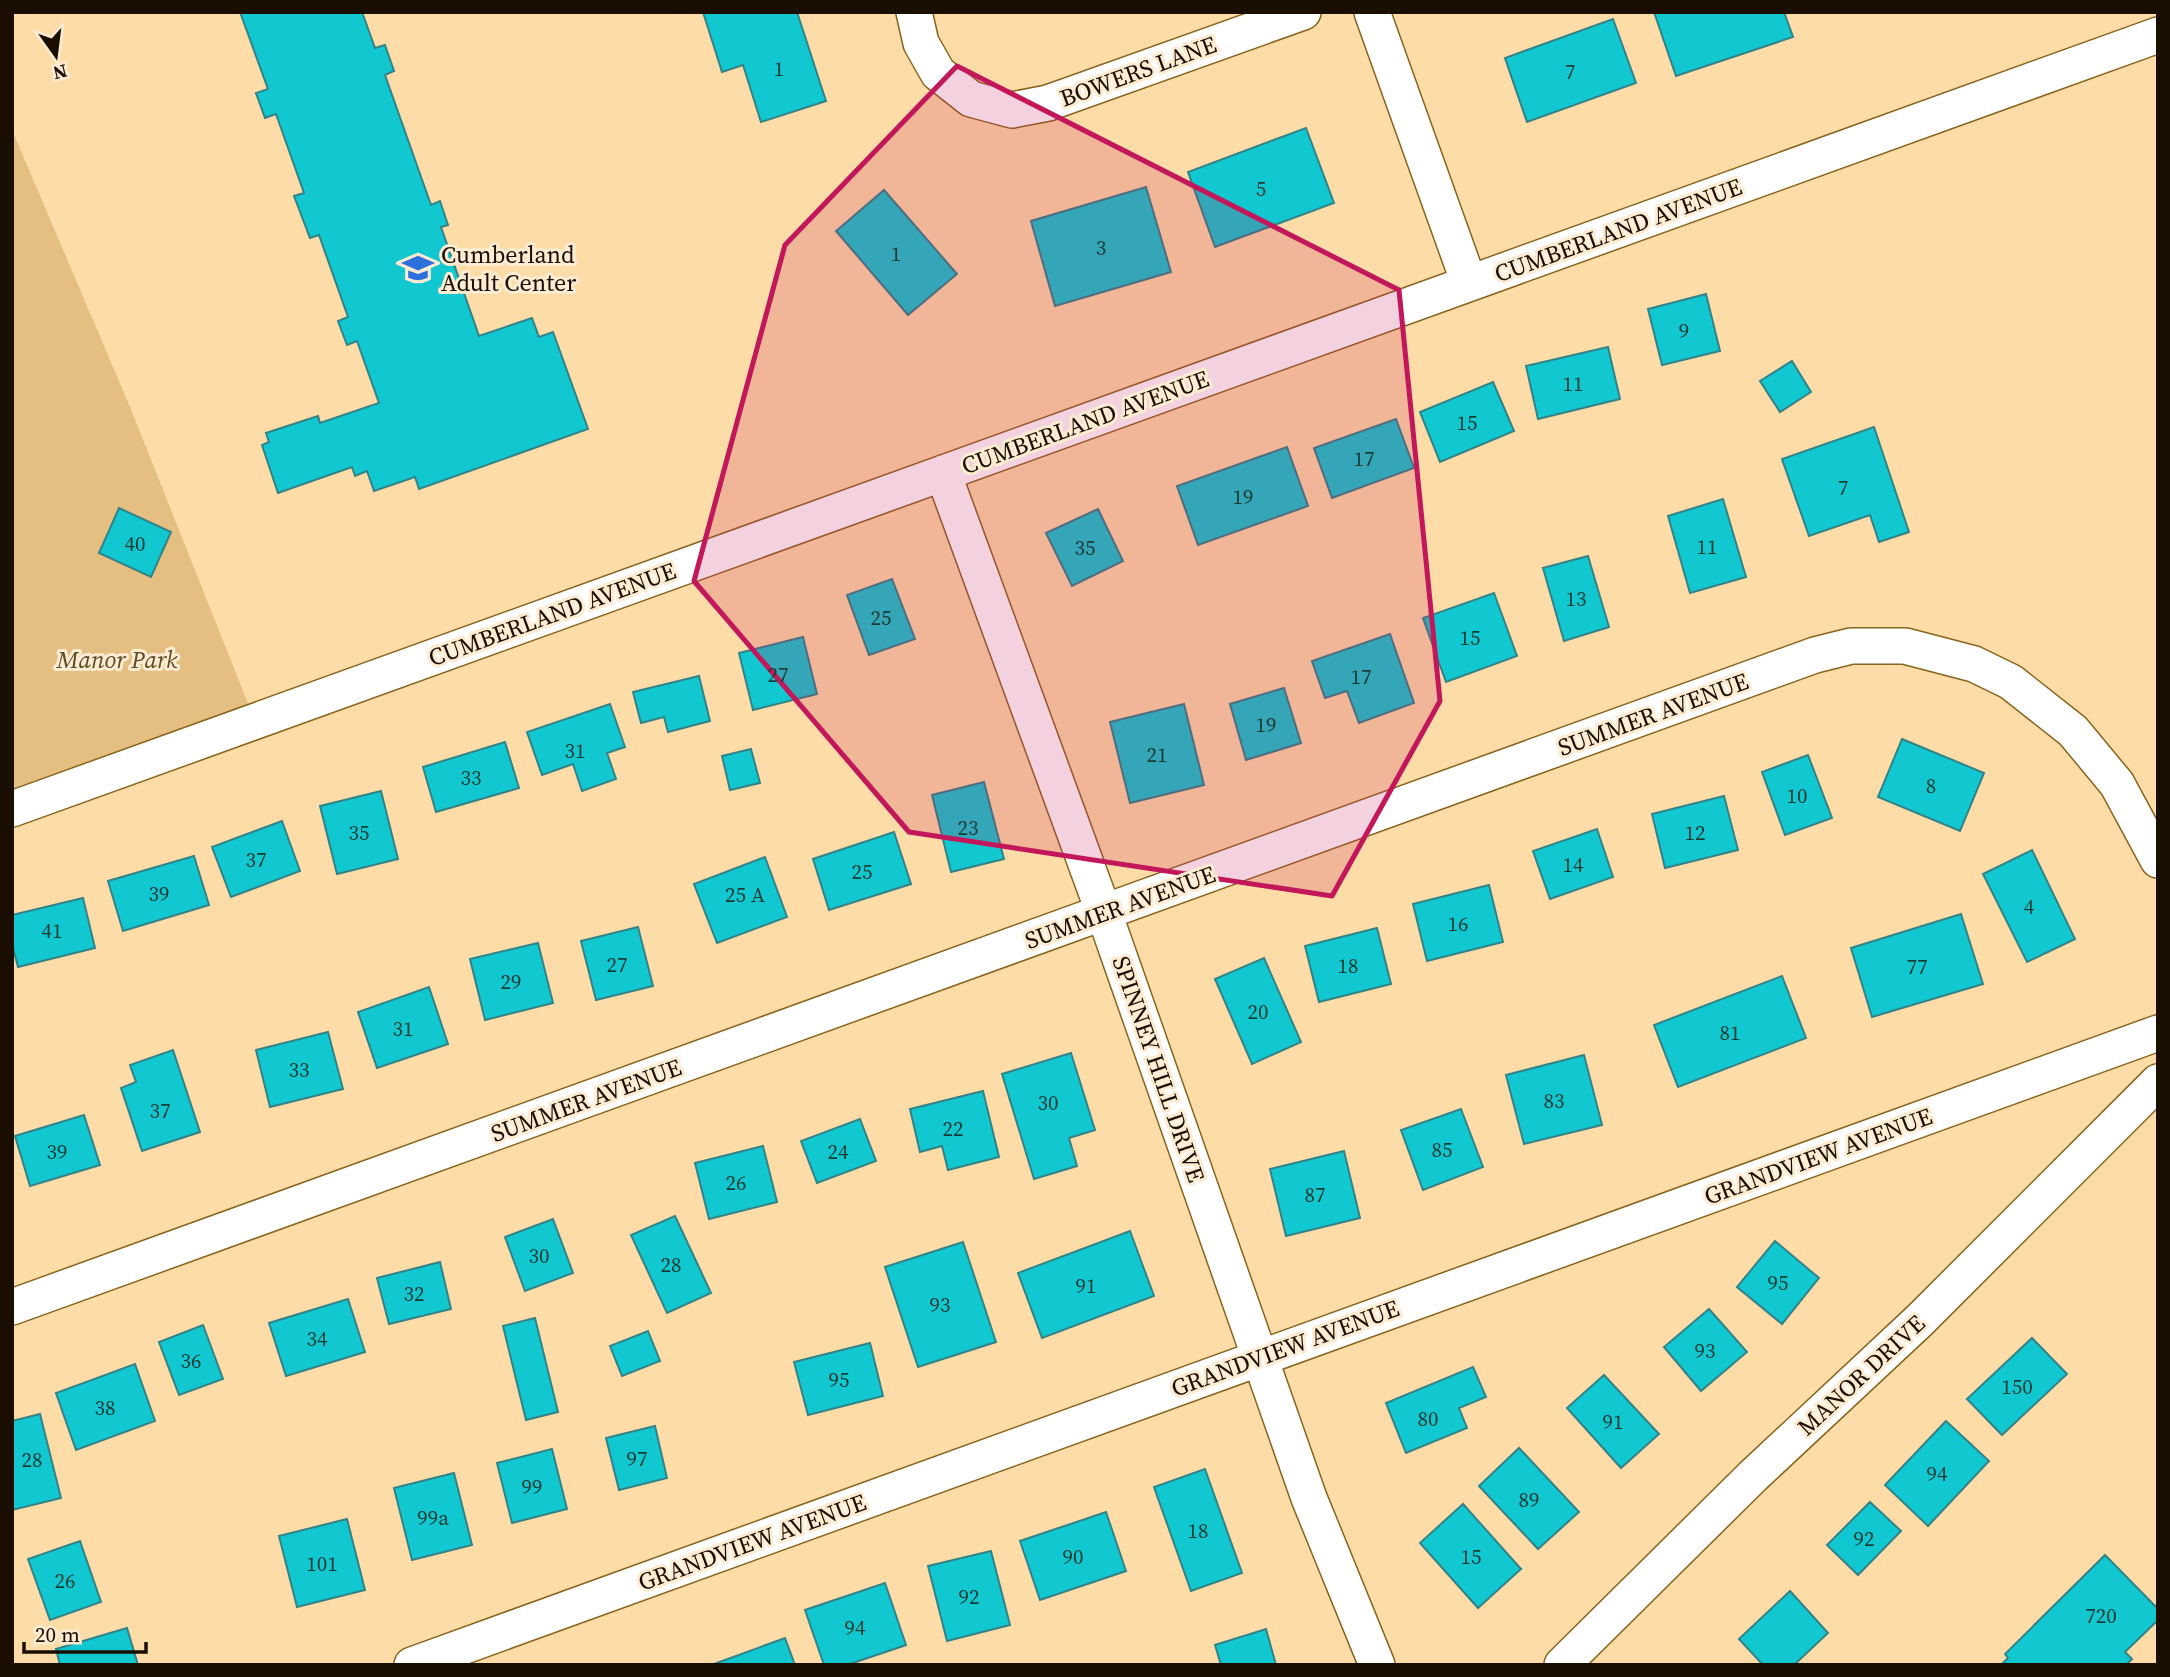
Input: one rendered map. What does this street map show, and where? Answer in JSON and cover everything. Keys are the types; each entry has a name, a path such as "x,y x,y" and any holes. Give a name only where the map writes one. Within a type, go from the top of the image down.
{"street":[{"name":"BOWERS LANE","path":"914,12 921,43 938,73 971,99 1012,110 1048,103 1303,12"},
{"path":"1372,12 1469,284"},
{"name":"CUMBERLAND AVENUE","path":"12,808 2158,35"},
{"name":"SPINNEY HILL DRIVE","path":"943,473 1104,913 1309,1499 1377,1665"},
{"name":"SUMMER AVENUE","path":"12,1307 1815,655 1851,646 1905,646 1974,664 2011,682 2073,731 2108,773 2117,784 2158,860"},
{"name":"GRANDVIEW AVENUE","path":"412,1665 2158,1032"},
{"name":"MANOR DRIVE","path":"1562,1665 1753,1476 1920,1320 2158,1082"}],"highlighted area":[{"path":"957,66 1399,290 1440,701 1332,896 909,832 694,581 785,245"}],"green space":[{"name":"Manor Park","path":"12,130 130,407 255,721 12,809"}],"building":[{"path":"240,12 362,12 375,48 385,45 394,71 385,75 431,205 440,201 448,225 441,227 479,336 532,318 539,337 553,332 588,429 419,489 415,477 374,491 367,471 355,476 352,467 278,493 262,445 269,442 266,433 318,416 320,423 379,403 357,341 347,345 338,321 348,317 319,235 310,238 294,196 304,193 276,114 265,118 256,93 268,89"},
{"path":"703,12 797,12 826,101 761,122 743,65 722,72"},
{"path":"1654,12 1784,12 1793,37 1676,76"},
{"path":"1613,19 1636,83 1527,122 1505,58"},
{"path":"1306,128 1334,203 1215,247 1188,172"},
{"path":"1146,187 1171,272 1055,306 1031,221"},
{"path":"884,190 957,274 908,315 836,231"},
{"path":"1706,294 1720,351 1662,365 1648,309"},
{"path":"1608,347 1620,399 1538,419 1526,366"},
{"path":"1792,361 1811,392 1780,412 1760,381"},
{"path":"1493,382 1514,431 1440,462 1420,412"},
{"path":"1396,419 1414,468 1332,498 1314,448"},
{"path":"1874,427 1909,532 1879,542 1870,515 1809,536 1782,459"},
{"path":"1287,447 1308,506 1198,545 1177,486"},
{"path":"1723,499 1746,577 1690,593 1668,516"},
{"path":"119,508 171,532 151,577 99,553"},
{"path":"1098,509 1123,561 1072,586 1046,533"},
{"path":"1588,556 1609,627 1564,641 1543,568"},
{"path":"892,579 915,639 869,655 847,595"},
{"path":"1494,593 1517,656 1446,682 1423,618"},
{"path":"1390,634 1414,703 1359,723 1347,691 1325,698 1312,661"},
{"path":"803,637 817,694 753,710 739,653"},
{"path":"699,676 710,721 668,732 664,717 641,723 633,692"},
{"path":"1284,688 1301,743 1246,760 1230,704"},
{"path":"610,704 625,747 607,753 616,779 582,791 573,764 542,775 527,732"},
{"path":"1184,704 1204,785 1130,803 1110,722"},
{"path":"1902,739 1984,773 1960,831 1878,797"},
{"path":"505,742 519,788 436,812 423,767"},
{"path":"751,749 760,783 730,790 722,756"},
{"path":"1808,755 1832,818 1785,835 1762,772"},
{"path":"984,782 1004,859 951,872 932,795"},
{"path":"381,791 398,859 337,874 320,806"},
{"path":"1724,796 1738,850 1665,868 1652,814"},
{"path":"282,821 300,871 231,897 212,847"},
{"path":"1597,829 1613,877 1550,899 1533,851"},
{"path":"894,832 911,884 829,910 813,859"},
{"path":"2032,850 2075,939 2027,962 1983,874"},
{"path":"194,856 209,905 123,931 108,881"},
{"path":"765,857 787,917 717,943 694,884"},
{"path":"1489,885 1503,942 1427,961 1413,904"},
{"path":"83,898 95,948 18,967 12,944 12,915"},
{"path":"1961,914 1983,984 1872,1017 1851,948"},
{"path":"638,927 653,986 596,1000 581,941"},
{"path":"1377,928 1391,984 1319,1002 1305,946"},
{"path":"538,943 553,1003 485,1020 470,959"},
{"path":"1264,958 1301,1042 1252,1064 1215,979"},
{"path":"1782,976 1806,1038 1678,1087 1654,1025"},
{"path":"429,987 448,1044 377,1068 358,1012"},
{"path":"328,1032 343,1089 270,1107 256,1050"},
{"path":"173,1050 200,1132 142,1151 121,1088 136,1082 130,1065"},
{"path":"1071,1053 1095,1130 1069,1138 1077,1166 1034,1179 1002,1074"},
{"path":"1584,1055 1602,1125 1524,1144 1506,1075"},
{"path":"983,1091 999,1157 948,1170 942,1146 920,1152 910,1109"},
{"path":"1461,1109 1483,1167 1423,1190 1401,1130"},
{"path":"84,1115 100,1165 30,1186 15,1136"},
{"path":"860,1119 876,1161 817,1183 801,1141"},
{"path":"763,1146 777,1202 709,1219 695,1163"},
{"path":"1344,1151 1360,1218 1286,1236 1270,1169"},
{"path":"675,1216 711,1293 667,1313 631,1235"},
{"path":"553,1219 573,1273 525,1291 505,1237"},
{"path":"1130,1231 1154,1296 1042,1338 1018,1273"},
{"path":"1775,1241 1819,1278 1782,1324 1737,1287"},
{"path":"963,1242 996,1342 918,1367 885,1267"},
{"path":"440,1262 451,1309 389,1324 377,1278"},
{"path":"348,1299 365,1352 286,1376 269,1323"},
{"path":"1709,1309 1747,1352 1701,1391 1664,1347"},
{"path":"535,1318 558,1412 526,1420 503,1326"},
{"path":"203,1325 223,1379 179,1395 159,1342"},
{"path":"648,1331 660,1361 622,1376 610,1346"},
{"path":"2032,1338 2067,1374 2002,1435 1967,1399"},
{"path":"870,1343 883,1396 808,1415 794,1362"},
{"path":"135,1364 155,1421 76,1450 56,1393"},
{"path":"1473,1367 1486,1397 1459,1408 1467,1428 1406,1453 1386,1403"},
{"path":"1604,1375 1659,1434 1621,1468 1567,1408"},
{"path":"40,1414 61,1498 12,1510 12,1421"},
{"path":"1946,1421 1989,1461 1928,1526 1885,1485"},
{"path":"655,1426 667,1478 619,1490 606,1438"},
{"path":"1519,1448 1579,1512 1538,1549 1479,1486"},
{"path":"552,1449 567,1509 512,1523 497,1463"},
{"path":"1205,1469 1242,1573 1191,1591 1154,1487"},
{"path":"454,1473 472,1545 412,1560 394,1488"},
{"path":"1870,1502 1901,1531 1858,1575 1827,1545"},
{"path":"1463,1504 1521,1569 1478,1608 1420,1543"},
{"path":"1106,1512 1126,1571 1040,1600 1020,1541"},
{"path":"347,1519 365,1590 297,1607 279,1536"},
{"path":"80,1541 101,1602 50,1620 28,1559"},
{"path":"991,1551 1010,1625 947,1641 928,1566"},
{"path":"2105,1555 2158,1609 2158,1620 2125,1652 2132,1659 2126,1665 2001,1665 2008,1658 2005,1654"},
{"path":"885,1583 906,1645 847,1665 824,1665 805,1610"},
{"path":"1790,1591 1828,1633 1794,1665 1763,1665 1739,1639"},
{"path":"127,1628 138,1665 60,1665 56,1649"},
{"path":"1266,1629 1276,1665 1221,1665 1215,1645"},
{"path":"785,1638 795,1665 714,1665 714,1664"}],"place":[{"name":"Cumberland Adult Center","path":"418,268"}]}
